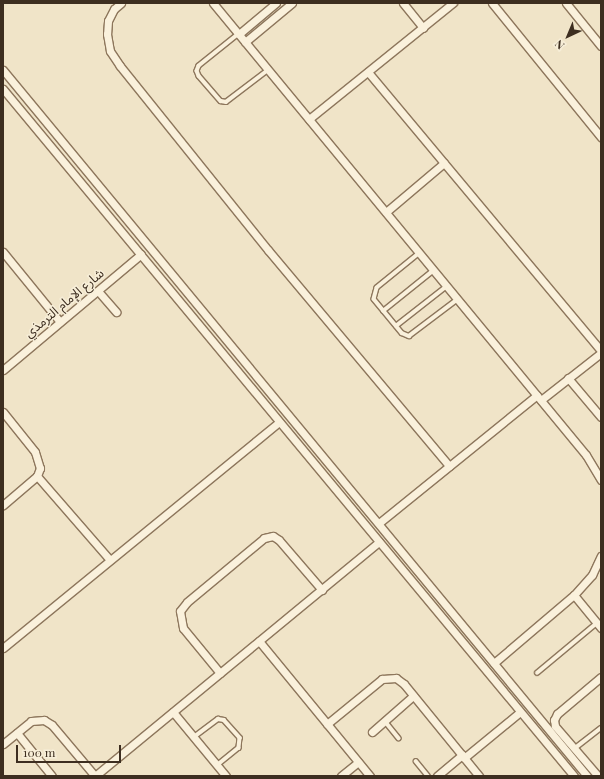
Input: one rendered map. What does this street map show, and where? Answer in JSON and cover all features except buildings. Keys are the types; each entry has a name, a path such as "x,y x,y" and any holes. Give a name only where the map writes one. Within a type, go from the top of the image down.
{"street":[{"path":"121,3 114,9 108,21 107,34 110,51 120,66 268,250 449,466"},
{"path":"213,3 539,397 586,455 601,480"},
{"path":"238,34 276,3"},
{"path":"245,42 292,3"},
{"path":"403,3 423,28"},
{"path":"309,119 453,3"},
{"path":"492,3 601,137"},
{"path":"566,3 601,46"},
{"path":"3,70 587,776"},
{"path":"368,72 601,352 449,466 379,523"},
{"path":"3,89 574,776"},
{"path":"386,212 444,163"},
{"path":"121,230 130,223"},
{"path":"3,252 60,322"},
{"name":"شارع الإمام الترمذي","path":"3,370 141,254"},
{"path":"162,279 170,272"},
{"path":"98,290 116,312"},
{"path":"568,378 601,417"},
{"path":"251,388 260,381"},
{"path":"3,412 39,459 37,476 3,505"},
{"path":"3,648 279,422"},
{"path":"301,448 310,441"},
{"path":"37,476 110,560"},
{"path":"345,501 354,493"},
{"path":"220,673 183,628 180,611 187,602 264,538 270,536 279,540 322,590"},
{"path":"3,744 36,720 49,722 95,776 379,542"},
{"path":"494,662 574,595 592,575 601,556"},
{"path":"398,565 408,558"},
{"path":"574,595 599,625"},
{"path":"457,635 465,628"},
{"path":"259,641 370,776"},
{"path":"598,776 555,726 555,716 601,677"},
{"path":"327,724 386,678 400,681 414,696 478,776"},
{"path":"504,692 513,686"},
{"path":"372,732 414,696"},
{"path":"173,712 226,776"},
{"path":"437,776 520,712"},
{"path":"17,733 49,775"},
{"path":"341,776 358,762"}],"lane":[{"path":"238,34 199,66 197,71 199,76 221,101 226,102 268,70"},
{"path":"420,253 374,291 374,299 383,311 405,335 413,335 458,299"},
{"path":"383,311 434,270"},
{"path":"396,326 447,286"},
{"path":"537,673 599,625"},
{"path":"194,737 218,719 224,720 240,738 238,748 217,766"},
{"path":"385,721 399,738"},
{"path":"574,748 601,728"},
{"path":"416,762 428,776"}]}
